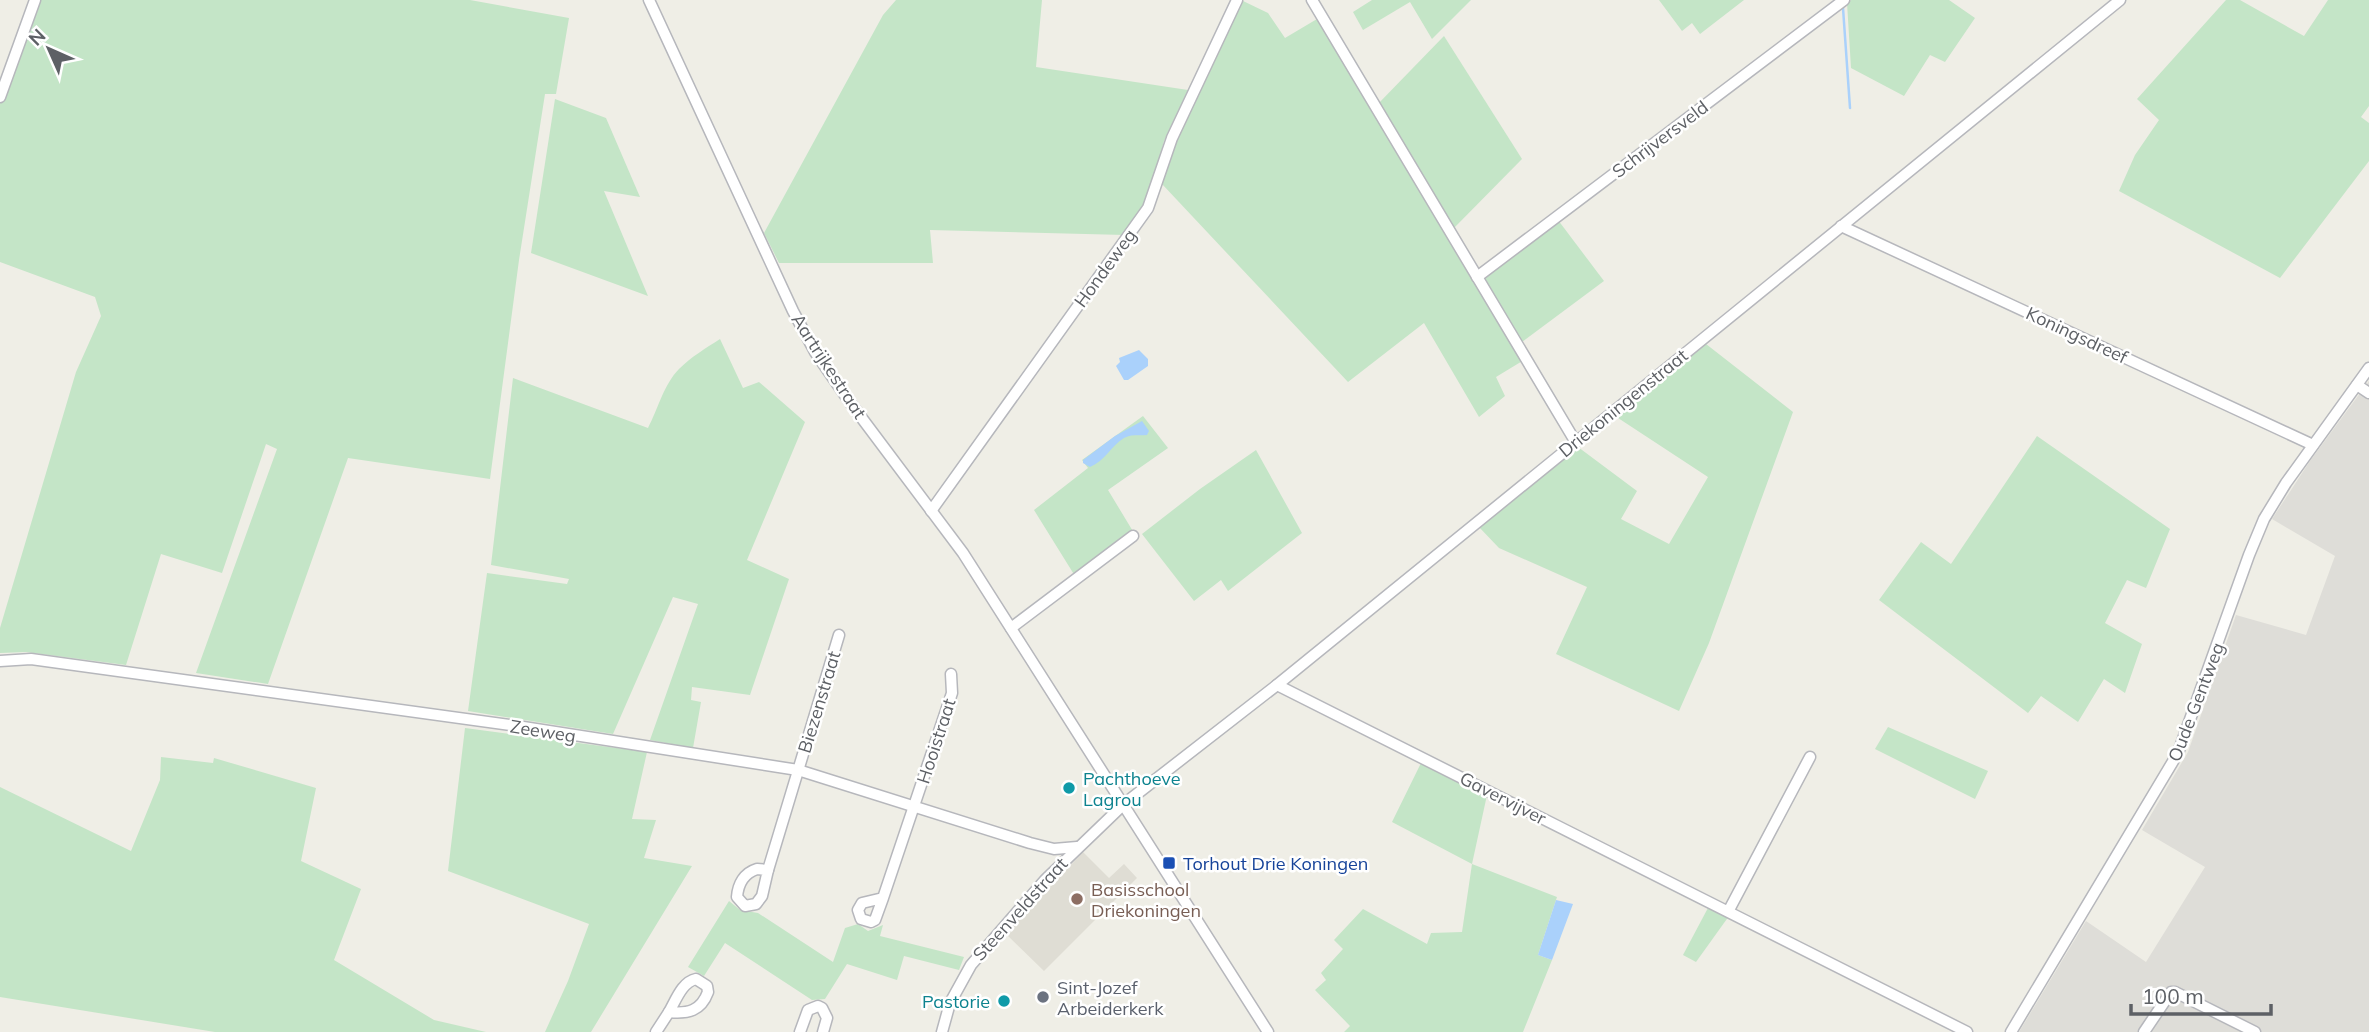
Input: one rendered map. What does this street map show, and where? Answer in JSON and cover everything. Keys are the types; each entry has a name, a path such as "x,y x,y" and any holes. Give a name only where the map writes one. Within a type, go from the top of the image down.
{"street":[{"path":"0,97 35,0"},
{"name":"Aartrijkestraat","path":"649,0 793,311 815,352 963,553 1268,1032"},
{"name":"Hondeweg","path":"931,511 1148,208 1157,189 1172,138 1237,0"},
{"path":"1312,0 1576,441"},
{"name":"Schrijversveld","path":"1476,278 1844,0"},
{"name":"Driekoningenstraat","path":"1124,804 1277,685 2120,0"},
{"name":"Koningsdreef","path":"1841,226 2313,445"},
{"name":"Oude Gentweg","path":"2011,1032 2178,753 2255,539 2274,500 2369,368"},
{"path":"2357,384 2369,393"},
{"path":"1011,628 1133,537"},
{"name":"Biezenstraat","path":"768,870 839,635"},
{"name":"Zeeweg","path":"0,661 31,659 517,726 798,770 1054,849 1077,847"},
{"name":"Hooistraat","path":"883,898 953,693 951,674"},
{"name":"Gavervijver","path":"1277,685 1967,1032"},
{"path":"1729,910 1810,757"},
{"name":"Steenveldstraat","path":"942,1032 950,1003 971,965 1005,923 1077,847 1124,804"},
{"path":"2144,1032 2171,992 2255,1032"},
{"path":"800,1032 808,1010 818,1006 827,1018 823,1032"},
{"path":"656,1032 669,1012"}],"shaded area":[{"path":"2369,381 2369,1032 2019,1032 2086,921 2146,962 2205,867 2142,830 2188,752 2236,615 2306,635 2335,556 2272,519 2310,461"},
{"name":"Basisschool Driekoningen","path":"1083,852 1109,878 1124,864 1137,878 1044,971 1006,934"}],"green space":[{"path":"35,0 470,0 569,18 556,94 545,94 519,260 490,479 348,458 268,684 196,673 277,449 266,444 222,573 161,554 126,665 26,652 0,653 0,628 76,372 101,316 95,297 0,262 0,97"},
{"path":"896,0 1042,0 1036,67 1188,90 1164,141 1147,202 1125,235 930,230 933,263 779,263 764,233 883,15"},
{"path":"1241,0 1268,13 1285,38 1317,19 1524,360 1496,377 1505,396 1479,417 1424,323 1348,382 1162,184 1169,154"},
{"path":"1372,0 1471,0 1432,39 1410,2 1363,30 1353,12"},
{"path":"1659,0 1744,0 1700,34 1692,23 1682,31"},
{"path":"1851,0 1949,0 1975,18 1945,62 1930,55 1904,96 1851,68 1847,3"},
{"path":"2226,0 2240,0 2304,36 2328,0 2369,0 2369,106 2361,117 2369,123 2369,161 2280,278 2119,191 2135,155 2159,120 2137,99"},
{"path":"1444,36 1522,159 1453,229 1377,105"},
{"path":"555,99 606,118 640,197 604,191 648,296 531,253"},
{"path":"1558,220 1604,281 1522,342 1482,276"},
{"path":"720,339 743,388 759,382 805,422 747,560 789,579 750,695 692,687 691,700 701,702 693,748 650,740 698,604 673,597 613,734 468,711 487,573 567,584 569,579 491,565 513,378 648,428 674,375 688,361"},
{"path":"1706,344 1793,412 1709,643 1679,711 1556,654 1587,587 1499,548 1478,526 1578,447 1637,491 1621,519 1669,544 1708,477 1615,416"},
{"path":"1143,416 1168,448 1108,490 1134,533 1075,576 1034,510 1088,468 1082,460"},
{"path":"2037,436 2170,529 2146,588 2127,580 2105,623 2142,644 2125,693 2104,679 2078,722 2041,696 2028,713 1879,600 1921,542 1951,564"},
{"path":"1256,450 1302,533 1228,591 1221,580 1194,601 1142,534"},
{"path":"1888,727 1988,771 1975,799 1875,749"},
{"path":"465,728 647,752 632,819 656,820 644,858 692,866 591,1032 545,1032 589,924 448,871"},
{"path":"161,757 213,763 214,758 316,788 301,861 361,889 334,960 434,1020 486,1032 215,1032 0,997 0,787 131,851 160,780"},
{"path":"1422,761 1487,795 1472,864 1392,822"},
{"path":"1472,864 1557,897 1538,955 1552,960 1523,1032 1344,1032 1350,1026 1315,990 1326,980 1321,973 1343,949 1334,940 1363,909 1427,944 1431,933 1462,932"},
{"path":"729,901 740,910 758,913 833,962 845,928 858,924 868,931 883,925 880,936 964,957 959,970 904,956 897,980 847,964 825,999 812,1000 725,943 704,976 688,967"},
{"path":"1709,906 1729,916 1696,962 1683,955"}],"water":[{"path":"1139,350 1148,359 1148,366 1124,380 1116,366 1120,362 1119,358"},
{"path":"1142,421 1149,431 1147,435 1127,437 1119,441 1090,467 1083,463 1083,460 1115,436"},
{"path":"1556,900 1573,904 1552,960 1538,955"}],"waterway":[{"path":"1843,8 1850,108"}],"place":[{"name":"Pachthoeve Lagrou","path":"1069,788"},
{"name":"Torhout Drie Koningen","path":"1169,863"},
{"name":"Basisschool Driekoningen","path":"1077,899"},
{"name":"Sint-Jozef Arbeiderkerk","path":"1043,997"},
{"name":"Pastorie","path":"1004,1001"}]}
